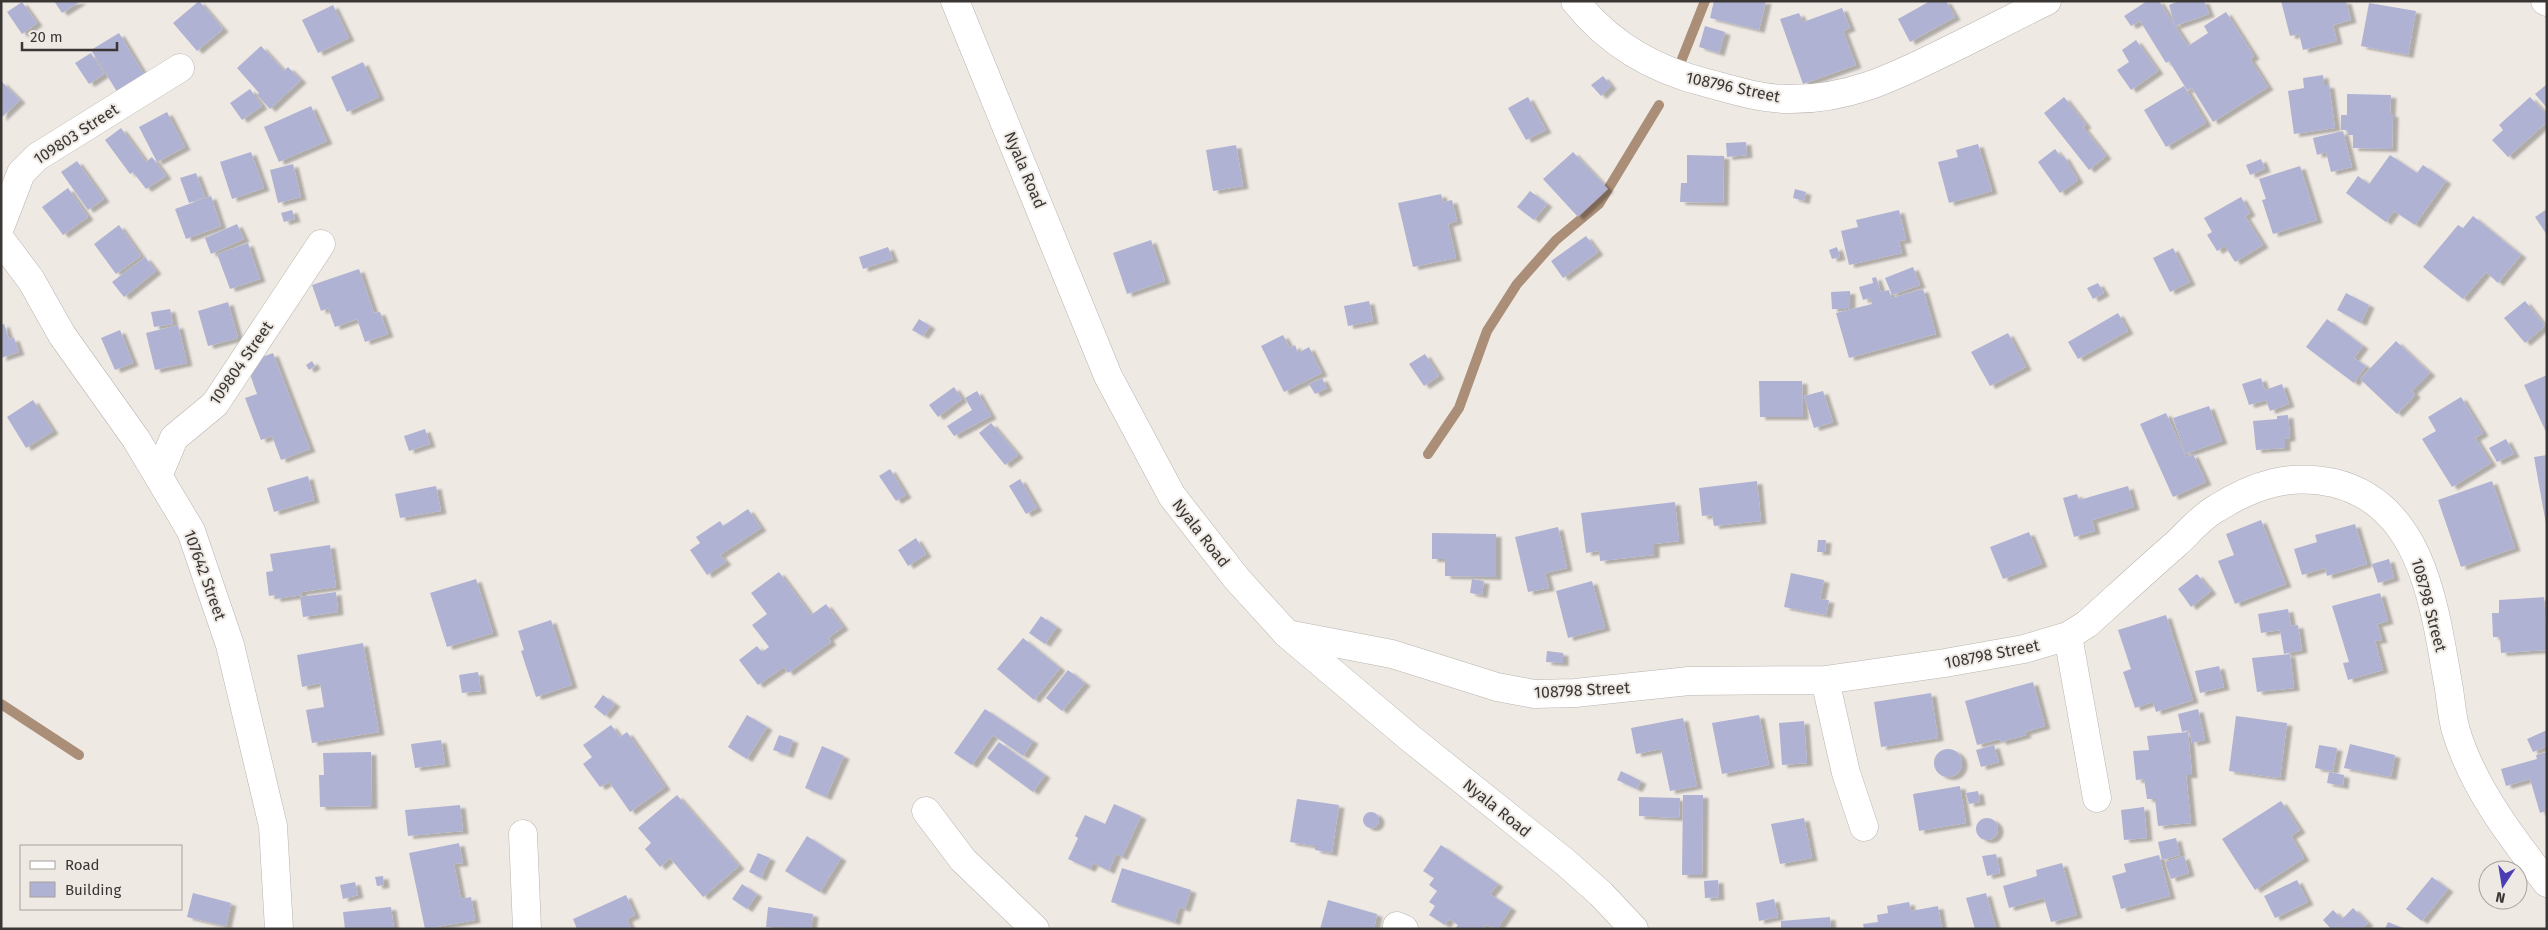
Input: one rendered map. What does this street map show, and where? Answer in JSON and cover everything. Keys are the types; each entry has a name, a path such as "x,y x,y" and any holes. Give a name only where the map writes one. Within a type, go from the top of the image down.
{"street":[{"name":"Nyala Road","path":"955,1 1108,376 1172,496 1237,579 1287,634 1410,738 1565,862 1601,894 1634,929"},
{"name":"108796 Street","path":"1575,1 1592,22 1638,58 1682,77 1742,92 1788,99 1843,94 1884,82 2047,1"},
{"name":"109803 Street","path":"1,226 21,173 37,158 180,68"},
{"name":"107642 Street","path":"1,240 32,280 62,335 136,439 191,530 230,645 273,826 279,929"},
{"name":"109804 Street","path":"158,476 174,438 215,404 321,244"},
{"name":"108798 Street","path":"1287,634 1392,654 1498,687 1534,694 1575,693 1688,681 1825,680 1946,663 2024,649 2068,636 2087,624 2214,509 2268,482 2309,479 2349,487 2375,500 2396,520 2415,550 2428,587 2439,634 2456,730 2470,767 2502,822 2547,883"},
{"path":"2068,636 2097,798"},
{"path":"1825,680 1846,773 1864,827"},
{"path":"926,811 964,860 1035,929"},
{"path":"523,834 528,929"}],"building":[{"path":"54,1 81,1 62,13"},
{"path":"199,1 223,29 197,51 173,23"},
{"path":"1714,1 1766,1 1759,30 1710,18"},
{"path":"1930,1 1946,1 1955,17 1910,42 1898,19"},
{"path":"2147,1 2159,1 2188,46 2208,33 2204,26 2226,12 2254,56 2250,59 2268,87 2213,122 2192,88 2187,90 2169,61 2166,63 2140,21 2131,26 2124,16"},
{"path":"2179,1 2204,1 2209,14 2175,26 2169,5"},
{"path":"2281,1 2346,1 2351,20 2333,25 2337,41 2303,50 2299,34 2290,36"},
{"path":"22,2 37,23 22,34 7,12"},
{"path":"2369,3 2416,11 2408,55 2361,46"},
{"path":"333,5 349,38 318,53 302,20"},
{"path":"1842,8 1850,28 1843,31 1856,65 1803,84 1780,19 1799,13 1803,22"},
{"path":"1705,26 1725,32 1719,53 1699,47"},
{"path":"119,33 148,81 121,98 91,50"},
{"path":"2136,40 2158,71 2131,90 2117,70 2129,62 2122,50"},
{"path":"261,46 284,71 288,67 301,80 270,109 237,68"},
{"path":"91,53 104,74 89,84 75,63"},
{"path":"363,62 379,97 347,112 331,77"},
{"path":"2323,75 2324,85 2329,85 2335,128 2294,134 2288,91 2304,88 2303,78"},
{"path":"1603,76 1611,86 1601,96 1591,85"},
{"path":"1,81 20,100 1,118"},
{"path":"2547,84 2547,108 2535,94"},
{"path":"2184,86 2206,123 2166,147 2144,110"},
{"path":"250,89 262,106 242,120 230,103"},
{"path":"2347,94 2391,95 2390,114 2393,114 2392,149 2353,148 2353,135 2348,135 2348,130 2341,130 2341,115 2347,115"},
{"path":"1528,97 1546,130 1526,140 1508,108"},
{"path":"2064,97 2086,125 2083,127 2106,156 2089,170 2044,113"},
{"path":"2530,97 2547,115 2547,122 2508,157 2492,140 2503,130 2499,125"},
{"path":"311,106 327,141 279,162 264,127"},
{"path":"167,112 185,147 157,162 139,127"},
{"path":"121,128 146,162 152,157 166,176 146,189 133,172 130,174 105,140"},
{"path":"2343,131 2352,167 2331,172 2326,152 2317,155 2313,138"},
{"path":"1746,142 1747,155 1727,157 1726,143"},
{"path":"1978,144 1992,191 1949,203 1938,162 1958,157 1956,150"},
{"path":"1236,145 1243,186 1213,191 1206,150"},
{"path":"2055,149 2061,157 2064,156 2078,180 2060,193 2038,162"},
{"path":"251,152 264,188 232,199 220,162"},
{"path":"1573,152 1608,189 1578,217 1543,179"},
{"path":"1687,155 1724,156 1723,203 1680,202 1681,183 1687,183"},
{"path":"2390,155 2417,173 2423,165 2446,181 2415,225 2394,211 2386,222 2346,193 2358,176 2369,184"},
{"path":"2261,159 2265,169 2250,175 2246,165"},
{"path":"77,161 104,199 88,210 61,172"},
{"path":"293,164 301,197 278,203 270,170"},
{"path":"2300,166 2317,220 2273,234 2262,200 2266,199 2259,179"},
{"path":"196,173 205,197 189,203 180,178"},
{"path":"68,188 88,217 63,235 42,207"},
{"path":"1795,189 1806,192 1804,201 1793,198"},
{"path":"1530,191 1547,204 1534,220 1517,207"},
{"path":"1441,194 1443,202 1452,200 1457,221 1448,224 1456,258 1413,267 1398,203"},
{"path":"211,196 221,226 186,239 175,209"},
{"path":"2241,197 2250,213 2245,216 2263,245 2235,262 2225,246 2217,251 2207,235 2212,232 2204,218"},
{"path":"2547,209 2547,235 2535,217"},
{"path":"292,210 295,219 284,222 281,213"},
{"path":"1899,210 1906,240 1899,241 1902,253 1849,265 1841,231 1858,227 1856,220"},
{"path":"2473,216 2521,255 2498,283 2486,272 2463,299 2423,267 2458,225 2463,228"},
{"path":"237,224 244,239 211,254 205,238"},
{"path":"119,225 141,256 116,274 94,244"},
{"path":"1586,236 1598,252 1563,278 1551,261"},
{"path":"1151,240 1165,281 1127,294 1113,253"},
{"path":"248,243 260,279 230,289 217,254"},
{"path":"888,247 893,259 863,269 859,257"},
{"path":"1837,247 1840,257 1832,259 1829,250"},
{"path":"2173,248 2190,282 2170,292 2153,258"},
{"path":"145,257 156,271 124,297 112,282"},
{"path":"1913,267 1920,285 1892,295 1885,278"},
{"path":"359,269 374,313 380,312 388,334 365,342 357,319 335,327 328,308 321,311 312,285"},
{"path":"1876,277 1881,292 1889,290 1891,298 1923,289 1936,334 1849,358 1836,313 1872,304 1870,298 1863,300 1859,287 1873,283 1872,278"},
{"path":"2098,283 2104,293 2093,299 2087,288"},
{"path":"1850,291 1850,309 1832,309 1831,292"},
{"path":"2346,293 2369,305 2361,323 2337,310"},
{"path":"1369,301 1373,321 1348,326 1344,306"},
{"path":"2525,301 2545,326 2525,343 2504,318"},
{"path":"228,302 238,338 208,346 198,311"},
{"path":"170,309 173,324 154,327 151,312"},
{"path":"2118,313 2128,331 2078,359 2068,342"},
{"path":"919,319 930,326 923,336 912,330"},
{"path":"2327,319 2363,346 2354,358 2366,366 2354,383 2306,347"},
{"path":"4,324 9,339 14,338 19,352 1,358 1,325"},
{"path":"178,325 187,363 155,370 146,333"},
{"path":"120,330 133,363 115,370 101,338"},
{"path":"2008,333 2026,367 1990,386 1971,352"},
{"path":"1283,335 1290,348 1295,345 1298,353 1309,347 1322,373 1284,392 1261,346"},
{"path":"2396,341 2430,373 2412,391 2415,395 2397,414 2360,379"},
{"path":"273,353 310,449 281,460 272,436 261,440 245,398 257,394 246,363"},
{"path":"1425,354 1439,376 1424,386 1409,364"},
{"path":"312,361 315,366 309,370 306,365"},
{"path":"2547,375 2547,434 2524,385"},
{"path":"1322,378 1327,388 1315,394 1309,384"},
{"path":"2261,378 2265,390 2282,384 2289,404 2270,411 2266,400 2249,405 2242,384"},
{"path":"1759,381 1802,381 1803,417 1760,417"},
{"path":"954,387 962,399 938,417 929,405"},
{"path":"977,391 991,416 954,436 947,426 972,410 965,398"},
{"path":"1823,391 1833,422 1814,428 1804,396"},
{"path":"2461,397 2483,433 2475,438 2491,463 2452,487 2422,439 2436,431 2428,417"},
{"path":"33,400 53,431 26,448 7,417"},
{"path":"2209,406 2222,441 2185,454 2173,418"},
{"path":"2166,413 2186,457 2193,454 2206,482 2173,497 2140,424"},
{"path":"2288,415 2290,438 2285,439 2285,448 2256,450 2253,421 2277,419 2277,416"},
{"path":"991,423 1018,455 1005,465 979,433"},
{"path":"425,429 430,444 409,451 404,436"},
{"path":"2506,439 2514,454 2497,462 2489,448"},
{"path":"2547,455 2547,524 2546,524 2534,457"},
{"path":"890,469 906,495 896,501 879,476"},
{"path":"308,476 314,500 274,512 267,488"},
{"path":"1020,479 1037,508 1026,514 1009,486"},
{"path":"1757,481 1761,521 1714,526 1712,515 1702,516 1699,488"},
{"path":"2492,481 2515,548 2461,567 2438,500"},
{"path":"436,486 441,511 400,518 395,494"},
{"path":"2128,486 2134,507 2092,520 2095,531 2074,537 2063,498 2077,494 2079,500"},
{"path":"1675,502 1679,541 1654,544 1654,555 1600,561 1599,551 1586,553 1581,513"},
{"path":"748,509 761,528 720,555 726,562 707,575 690,550 700,543 696,537 720,521 723,526"},
{"path":"2261,520 2286,584 2235,604 2218,561 2234,555 2226,534"},
{"path":"2355,524 2367,564 2327,576 2325,568 2302,575 2294,549 2317,542 2315,535"},
{"path":"1558,527 1567,568 1545,573 1549,588 1528,592 1515,537"},
{"path":"2029,532 2042,564 2003,579 1990,547"},
{"path":"1432,533 1496,534 1496,577 1445,576 1445,559 1432,559"},
{"path":"916,538 926,554 908,566 898,550"},
{"path":"1818,540 1826,540 1825,552 1817,552"},
{"path":"330,545 336,587 301,592 302,595 275,599 275,595 269,596 266,572 273,571 270,554"},
{"path":"2389,559 2394,578 2378,583 2372,564"},
{"path":"779,572 811,615 826,604 843,627 828,638 831,642 788,673 784,667 758,685 739,660 757,646 762,652 769,647 752,625 767,614 751,593"},
{"path":"1791,573 1824,580 1820,599 1829,600 1826,615 1784,607"},
{"path":"2197,574 2211,591 2191,607 2178,589"},
{"path":"476,579 493,633 447,647 430,593"},
{"path":"1472,579 1484,581 1482,595 1470,593"},
{"path":"1592,581 1605,628 1568,638 1556,591"},
{"path":"336,592 338,612 303,617 300,597"},
{"path":"2380,593 2388,621 2377,624 2382,640 2375,641 2383,670 2348,680 2343,663 2349,662 2332,606"},
{"path":"2544,597 2547,650 2501,653 2500,637 2493,637 2492,613 2499,613 2499,600"},
{"path":"2288,609 2291,626 2298,625 2302,650 2284,654 2280,630 2261,633 2258,614"},
{"path":"2166,615 2193,700 2156,712 2153,702 2135,708 2123,672 2131,669 2118,630"},
{"path":"1041,616 1057,627 1045,644 1029,633"},
{"path":"551,620 572,685 536,697 521,651 524,650 518,631"},
{"path":"1023,638 1060,668 1034,700 997,669"},
{"path":"363,643 379,732 312,743 306,710 324,707 320,683 302,687 297,655"},
{"path":"1547,651 1563,653 1563,663 1546,662"},
{"path":"2290,654 2294,688 2257,692 2252,658"},
{"path":"2219,666 2224,687 2200,693 2195,671"},
{"path":"1068,670 1085,683 1062,711 1046,698"},
{"path":"478,672 481,691 462,693 459,675"},
{"path":"2033,682 2045,726 2025,732 2026,735 2001,742 2000,739 1977,745 1965,701"},
{"path":"1931,693 1938,738 1881,747 1874,702"},
{"path":"603,695 615,704 605,716 594,707"},
{"path":"985,709 1033,741 1023,756 993,735 972,765 954,753"},
{"path":"2198,709 2205,740 2192,743 2189,730 2182,732 2178,714"},
{"path":"747,715 767,727 747,759 728,747"},
{"path":"1759,715 1769,765 1722,774 1712,723"},
{"path":"2236,716 2287,723 2280,778 2229,771"},
{"path":"1683,718 1697,786 1670,791 1661,749 1636,754 1631,728"},
{"path":"1804,721 1807,763 1782,765 1779,723"},
{"path":"611,725 620,737 627,732 665,787 630,812 609,782 600,787 583,764 592,757 583,745"},
{"path":"2547,730 2547,746 2533,752 2527,739"},
{"path":"2188,732 2192,775 2186,775 2191,823 2158,826 2155,799 2147,799 2144,779 2136,780 2133,751 2149,750 2147,736"},
{"path":"779,735 793,740 788,755 773,750"},
{"path":"441,740 445,764 415,768 411,744"},
{"path":"999,742 1045,775 1033,792 987,758"},
{"path":"2350,744 2395,755 2391,777 2344,768"},
{"path":"1994,745 1999,762 1981,767 1976,750"},
{"path":"2319,745 2337,748 2333,771 2315,768"},
{"path":"822,746 844,756 826,797 805,788"},
{"path":"1948,749 1958,753 1962,763 1958,773 1948,777 1938,773 1934,763 1938,753"},
{"path":"371,752 372,806 320,807 319,775 324,775 323,753"},
{"path":"2547,752 2547,811 2540,813 2530,779 2506,786 2501,769 2537,759 2536,755"},
{"path":"1621,771 1641,781 1637,789 1617,780"},
{"path":"2329,772 2344,775 2343,786 2327,783"},
{"path":"1960,786 1966,823 1919,831 1913,794"},
{"path":"1978,791 1980,802 1969,804 1966,793"},
{"path":"677,795 739,866 703,897 670,858 660,867 645,849 651,843 638,828"},
{"path":"1683,795 1703,795 1702,875 1682,875"},
{"path":"1639,797 1680,798 1679,818 1639,816"},
{"path":"1297,799 1339,805 1332,853 1315,850 1315,846 1290,842"},
{"path":"2281,801 2300,830 2291,836 2304,858 2255,890 2222,839"},
{"path":"1114,804 1141,816 1122,857 1116,854 1109,871 1093,863 1090,869 1068,859 1078,838 1075,836 1085,815 1105,824"},
{"path":"460,805 463,831 408,836 405,810"},
{"path":"2144,807 2147,838 2124,840 2121,810"},
{"path":"1368,812 1374,812 1379,817 1377,826 1368,828 1363,823 1363,817"},
{"path":"1804,818 1812,858 1780,864 1771,824"},
{"path":"1987,818 1995,821 1998,829 1995,837 1987,840 1979,837 1976,829 1979,821"},
{"path":"807,836 841,858 820,892 785,871"},
{"path":"2176,838 2180,855 2162,860 2158,842"},
{"path":"459,843 463,863 454,864 461,899 471,897 475,920 425,929 409,853"},
{"path":"1441,845 1498,884 1490,894 1511,908 1497,929 1486,925 1483,929 1455,929 1458,925 1449,919 1445,925 1429,915 1435,906 1429,902 1437,891 1429,885 1434,878 1423,871"},
{"path":"758,853 770,858 761,878 749,872"},
{"path":"1996,854 2000,873 1987,876 1982,856"},
{"path":"2159,855 2170,896 2121,909 2112,876 2126,872 2124,864"},
{"path":"2184,856 2189,873 2171,879 2165,862"},
{"path":"2062,863 2077,915 2051,922 2044,898 2009,908 2003,886 2037,876 2036,870"},
{"path":"1122,868 1191,890 1185,909 1179,907 1175,922 1111,902"},
{"path":"383,876 384,885 377,886 375,877"},
{"path":"2432,877 2448,889 2422,921 2406,909"},
{"path":"1718,880 1719,897 1705,898 1704,881"},
{"path":"2297,880 2308,902 2275,918 2264,896"},
{"path":"355,882 358,895 343,899 340,885"},
{"path":"742,884 757,894 747,909 732,899"},
{"path":"193,893 231,903 226,926 187,917"},
{"path":"1986,893 1996,929 1975,929 1966,898"},
{"path":"626,895 635,915 627,919 631,929 577,929 573,919"},
{"path":"1774,899 1778,917 1759,921 1756,903"},
{"path":"1328,900 1377,914 1374,929 1320,929"},
{"path":"1909,902 1911,911 1938,906 1942,929 1864,929 1863,924 1878,922 1877,915 1888,913 1887,906"},
{"path":"391,907 394,929 345,929 343,912"},
{"path":"768,907 813,914 811,929 766,927"},
{"path":"2353,908 2368,923 2362,929 2341,929 2338,926 2331,929 2323,920 2333,910 2342,919"},
{"path":"1830,917 1831,929 1781,929 1781,921"},
{"path":"2388,922 2405,929 2385,929"}],"waterway":[{"path":"1682,59 1705,1"},
{"path":"1428,454 1459,408 1487,331 1517,284 1556,240 1599,204 1659,105"},
{"path":"1,704 79,755"}]}
